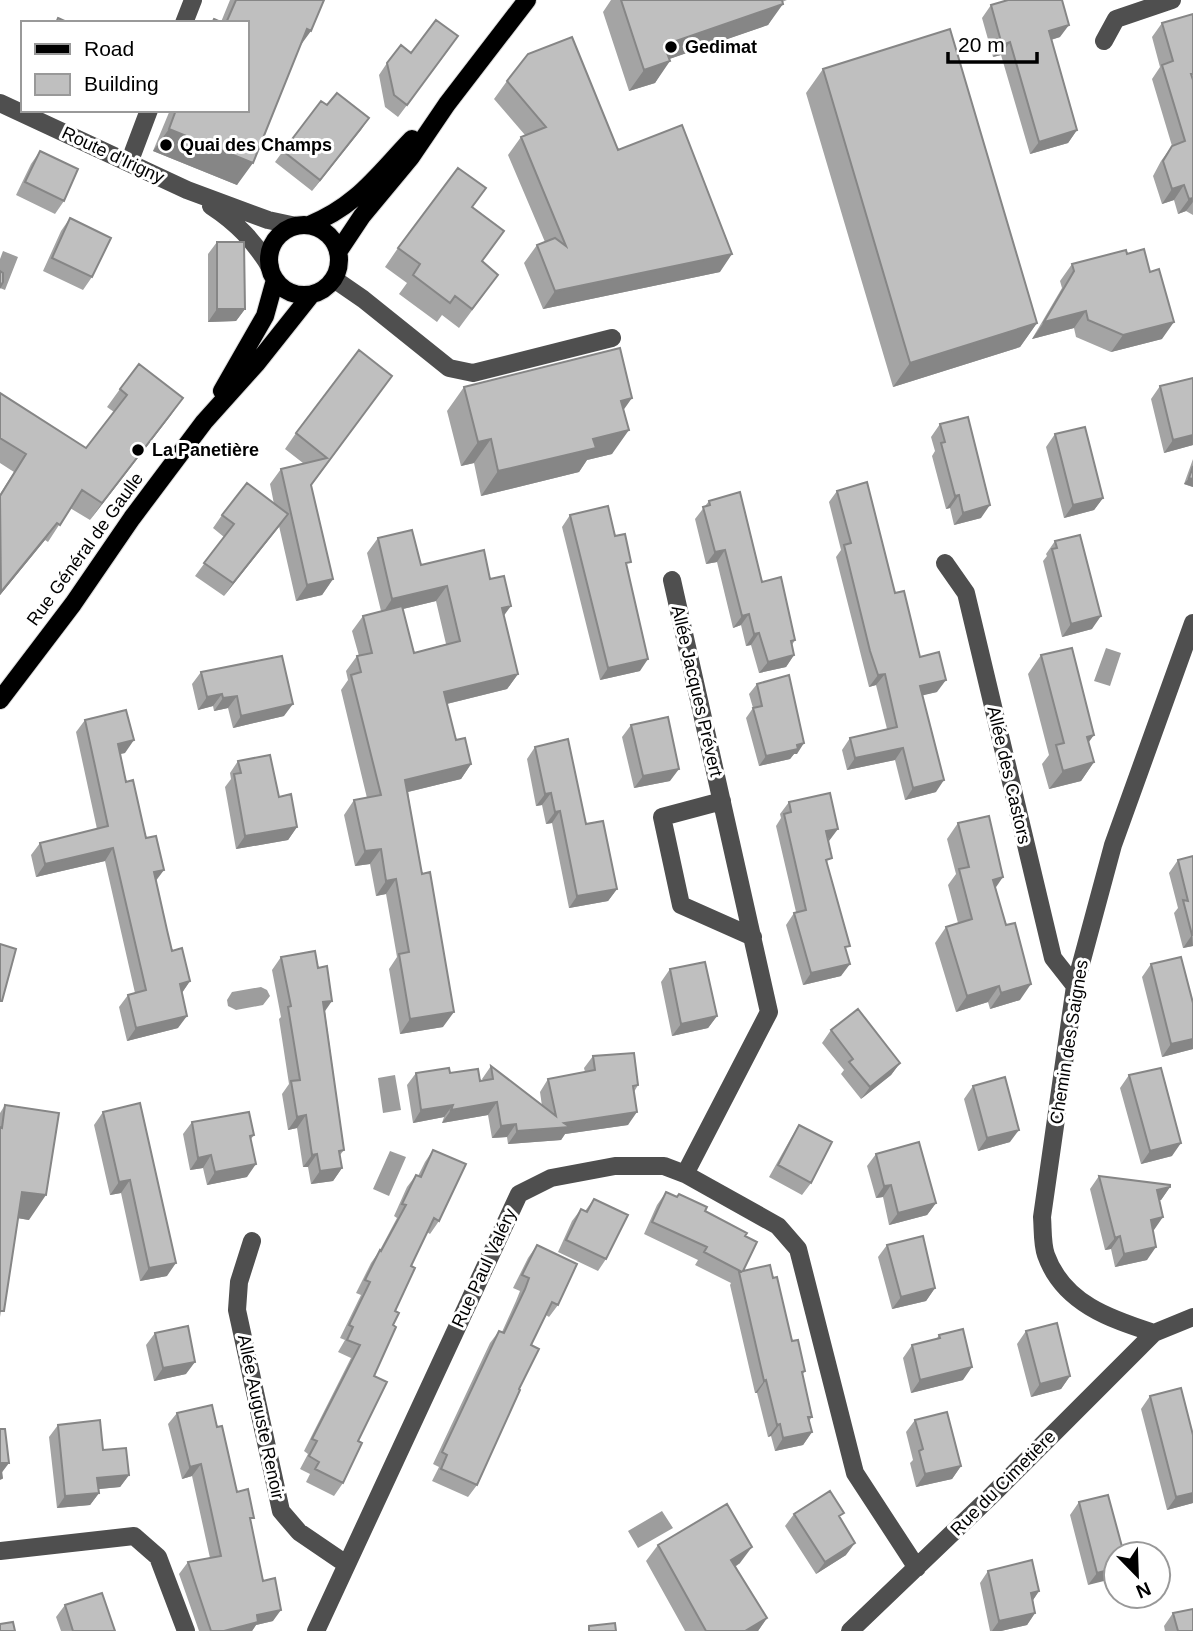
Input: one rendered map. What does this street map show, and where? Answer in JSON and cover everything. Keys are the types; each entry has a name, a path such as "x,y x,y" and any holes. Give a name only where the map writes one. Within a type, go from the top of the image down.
{"main road":[{"path":"338,252 362,216 411,157 447,104 527,0"},
{"path":"303,225 328,234 340,261 334,279 311,295 291,292 272,274 269,256 272,246 286,230 303,225 331,217 360,195 447,104"},
{"name":"Rue Général de Gaulle","path":"204,422 265,316 272,274"},
{"name":"Rue Général de Gaulle","path":"0,700 204,422 257,363 311,295"}],"street":[{"path":"185,21 193,0"},
{"path":"1104,41 1116,19 1172,0"},
{"name":"Route d'Irigny","path":"0,103 187,190 268,220 303,225"},
{"path":"129,163 148,112"},
{"name":"Route d'Irigny","path":"187,190 243,229 254,242 272,274"},
{"path":"334,279 449,368 473,373 612,338"},
{"name":"Allée des Castors","path":"945,563 966,593 1053,958 1075,986"},
{"name":"Allée Jacques Prévert","path":"672,580 769,1012 685,1174"},
{"name":"Chemin des Saignes","path":"1154,1333 1093,1310 1061,1284 1046,1254 1042,1217 1075,986 1113,845 1193,623"},
{"name":"Allée Jacques Prévert","path":"722,801 662,817 681,905 753,937"},
{"name":"Rue Paul Valéry","path":"316,1631 519,1194 551,1178 615,1166 664,1166 685,1174 778,1226 798,1249 855,1473 917,1568"},
{"name":"Allée Auguste Renoir","path":"252,1241 239,1282 237,1310 281,1511 299,1532 346,1564"},
{"path":"1154,1333 1193,1317"},
{"name":"Rue du Cimetière","path":"850,1631 1154,1333"},
{"path":"0,1551 134,1536 158,1557 186,1631"}],"shaded area":[{"path":"3,251 18,257 5,290 0,288 0,259"},
{"path":"1106,648 1121,653 1110,686 1094,681"},
{"path":"261,987 267,990 270,996 263,1005 236,1010 228,1006 227,1000 232,992"},
{"path":"395,1075 401,1110 383,1113 378,1078"},
{"path":"390,1151 406,1157 389,1196 373,1189"},
{"path":"662,1511 673,1528 638,1548 628,1531"}],"building":[{"path":"236,0 324,0 311,31 307,29 253,163 169,129 175,112 248,112 248,21 227,21"},
{"name":"Gedimat","path":"621,0 782,0 783,4 664,45 670,61 644,70"},
{"path":"1008,0 1062,0 1069,25 1049,31 1077,130 1039,142 1010,42 1002,45 991,5"},
{"path":"1193,14 1193,198 1189,199 1184,185 1172,189 1163,161 1172,146 1185,141 1162,65 1173,61 1162,23"},
{"path":"436,20 458,36 407,105 394,95 387,63 401,45 411,53"},
{"path":"950,29 1037,323 910,363 823,69"},
{"path":"572,37 618,150 682,125 732,254 555,291 537,245 555,238 566,246 521,137 546,127 507,81 528,54"},
{"path":"337,93 369,118 320,180 283,151 321,101 327,105"},
{"path":"40,151 78,169 64,201 25,182"},
{"path":"458,168 486,188 472,207 504,231 482,261 498,275 472,309 455,296 450,303 413,275 420,264 398,248"},
{"path":"70,218 111,238 92,277 52,258"},
{"path":"217,242 244,242 245,309 217,309"},
{"path":"1144,249 1150,272 1159,269 1174,322 1123,335 1088,320 1086,311 1044,322 1074,271 1072,264 1126,250 1127,254"},
{"path":"0,271 3,273 3,282 0,287"},
{"path":"620,348 632,398 621,401 629,430 593,439 596,448 498,471 491,439 478,442 464,387"},
{"path":"359,350 392,376 311,485 333,579 307,585 281,469 327,458 296,433"},
{"path":"139,364 183,398 102,503 82,490 60,525 57,523 1,592 0,496 26,454 0,438 0,393 86,448 127,395 120,389"},
{"path":"1193,378 1193,435 1173,440 1160,386"},
{"path":"968,417 990,505 963,513 959,495 955,496 941,443 945,442 940,424"},
{"path":"1085,427 1103,498 1073,505 1055,434"},
{"path":"867,482 895,593 904,591 920,657 939,652 946,680 920,686 944,780 913,788 903,748 855,758 850,738 897,727 885,674 878,675 870,651 844,545 851,543 837,491"},
{"path":"247,483 288,514 233,583 204,563 234,524 222,515"},
{"path":"740,492 762,582 781,577 795,640 791,641 794,655 768,662 759,633 754,634 749,614 742,616 725,550 715,552 703,507 710,505 709,501"},
{"path":"608,506 615,536 625,534 631,562 626,563 648,659 608,668 570,515"},
{"path":"412,530 421,565 484,550 490,579 504,576 511,606 502,608 518,674 444,692 456,740 465,738 471,764 405,780 422,874 430,872 454,1012 410,1019 399,954 409,952 396,879 386,881 381,849 365,851 354,800 381,795 351,675 361,672 357,656 372,653 363,616 402,606 414,653 460,641 447,586 392,599 378,538"},
{"path":"1080,535 1101,616 1071,624 1052,549 1057,548 1055,541"},
{"path":"1072,648 1094,735 1087,737 1094,762 1063,771 1056,745 1064,743 1041,655"},
{"path":"282,656 293,704 241,716 237,696 223,698 222,694 207,697 201,672"},
{"path":"789,675 804,743 797,745 798,749 766,756 753,708 762,706 757,684"},
{"path":"126,710 134,740 118,744 126,782 133,780 146,838 156,836 164,870 154,872 167,930 172,951 182,948 190,981 180,984 187,1016 136,1028 128,995 146,990 113,848 45,864 40,843 108,826 85,720"},
{"path":"668,717 679,769 643,776 631,725"},
{"path":"568,739 586,824 603,821 617,889 577,896 560,811 555,812 551,793 545,794 535,747"},
{"path":"270,755 279,797 291,794 297,827 245,836 234,774 241,773 238,761"},
{"path":"830,793 838,829 826,831 832,858 826,860 850,946 845,947 850,964 811,973 794,913 806,910 784,814 791,812 789,802"},
{"path":"989,816 1003,877 993,880 1006,925 1015,923 1031,984 1001,993 999,986 967,996 946,927 972,919 959,869 969,867 958,823"},
{"path":"1193,856 1192,935 1183,900 1188,901 1178,860"},
{"path":"0,944 16,949 2,1001 0,1001"},
{"path":"315,951 318,968 327,966 332,1001 323,1002 344,1150 339,1151 342,1168 320,1171 317,1154 312,1155 306,1115 297,1117 291,1081 300,1080 288,1007 291,1006 281,957"},
{"path":"1181,957 1193,1003 1193,1039 1171,1044 1151,964"},
{"path":"705,962 717,1016 681,1024 670,969"},
{"path":"858,1009 900,1063 870,1087 849,1062 853,1059 831,1030"},
{"path":"634,1053 638,1085 633,1086 637,1112 564,1123 570,1127 517,1131 516,1124 501,1126 497,1102 451,1110 453,1105 421,1110 416,1073 449,1068 450,1073 478,1069 480,1081 493,1079 491,1066 556,1116 548,1079 595,1070 593,1056"},
{"path":"1161,1068 1181,1143 1150,1151 1129,1075"},
{"path":"1005,1077 1019,1130 987,1138 973,1086"},
{"path":"140,1103 176,1263 149,1268 130,1180 119,1182 103,1112"},
{"path":"5,1105 59,1113 46,1195 22,1192 4,1311 0,1311 0,1127 2,1128"},
{"path":"249,1112 254,1135 250,1136 256,1164 215,1172 211,1155 198,1158 192,1122"},
{"path":"799,1125 832,1142 811,1183 778,1165"},
{"path":"919,1142 936,1203 898,1213 891,1185 884,1186 876,1154"},
{"path":"433,1150 466,1164 439,1221 434,1218 411,1266 415,1268 395,1311 399,1313 393,1325 396,1327 374,1376 387,1382 358,1441 362,1443 343,1483 315,1469 319,1462 309,1456 317,1441 312,1439 360,1345 347,1340 353,1327 349,1325 370,1282 365,1280 406,1205 402,1204 416,1175 421,1177"},
{"path":"1099,1176 1170,1185 1157,1190 1163,1217 1151,1220 1156,1247 1124,1254 1120,1236 1115,1238"},
{"path":"666,1192 677,1197 679,1194 707,1207 705,1211 747,1233 745,1236 757,1242 743,1271 770,1265 773,1278 777,1277 792,1341 798,1340 805,1371 802,1372 812,1417 808,1417 812,1432 783,1438 780,1424 777,1425 766,1380 764,1381 739,1272 742,1272 704,1252 707,1247 652,1222"},
{"path":"594,1199 628,1215 606,1259 566,1240 581,1209 587,1212"},
{"path":"923,1236 935,1288 901,1297 887,1245"},
{"path":"537,1245 577,1264 558,1305 552,1302 531,1345 539,1349 477,1485 441,1469 447,1455 442,1452 499,1331 504,1333 525,1289 529,1278 522,1275"},
{"path":"1057,1323 1070,1376 1040,1384 1026,1331"},
{"path":"188,1326 195,1362 163,1368 155,1333"},
{"path":"963,1329 972,1367 920,1380 912,1345"},
{"path":"1181,1388 1193,1435 1193,1493 1176,1497 1150,1396"},
{"path":"212,1405 217,1427 222,1426 237,1492 248,1489 254,1518 250,1518 263,1581 275,1578 281,1610 257,1615 258,1622 224,1631 211,1631 188,1562 221,1556 201,1464 190,1467 177,1413"},
{"path":"947,1412 961,1466 925,1474 919,1451 923,1449 915,1420"},
{"path":"100,1420 103,1450 126,1448 129,1475 97,1478 99,1493 65,1496 58,1425"},
{"path":"0,1429 5,1429 9,1463 0,1463"},
{"path":"830,1491 844,1513 839,1516 855,1543 825,1562 794,1514"},
{"path":"1108,1495 1120,1540 1102,1540 1102,1572 1097,1573 1079,1502"},
{"path":"727,1504 752,1547 731,1560 767,1618 745,1631 706,1631 658,1545"},
{"path":"1032,1560 1039,1591 1031,1593 1035,1613 999,1621 988,1571"},
{"path":"102,1593 115,1631 73,1631 65,1605"},
{"path":"1193,1609 1193,1631 1178,1631 1173,1613"},
{"path":"13,1622 15,1631 0,1631 0,1624"},
{"path":"615,1623 616,1631 589,1631 589,1626"}],"place":[{"name":"Gedimat","path":"671,47"},
{"name":"Quai des Champs","path":"166,145"},
{"name":"La Panetière","path":"138,450"}]}
